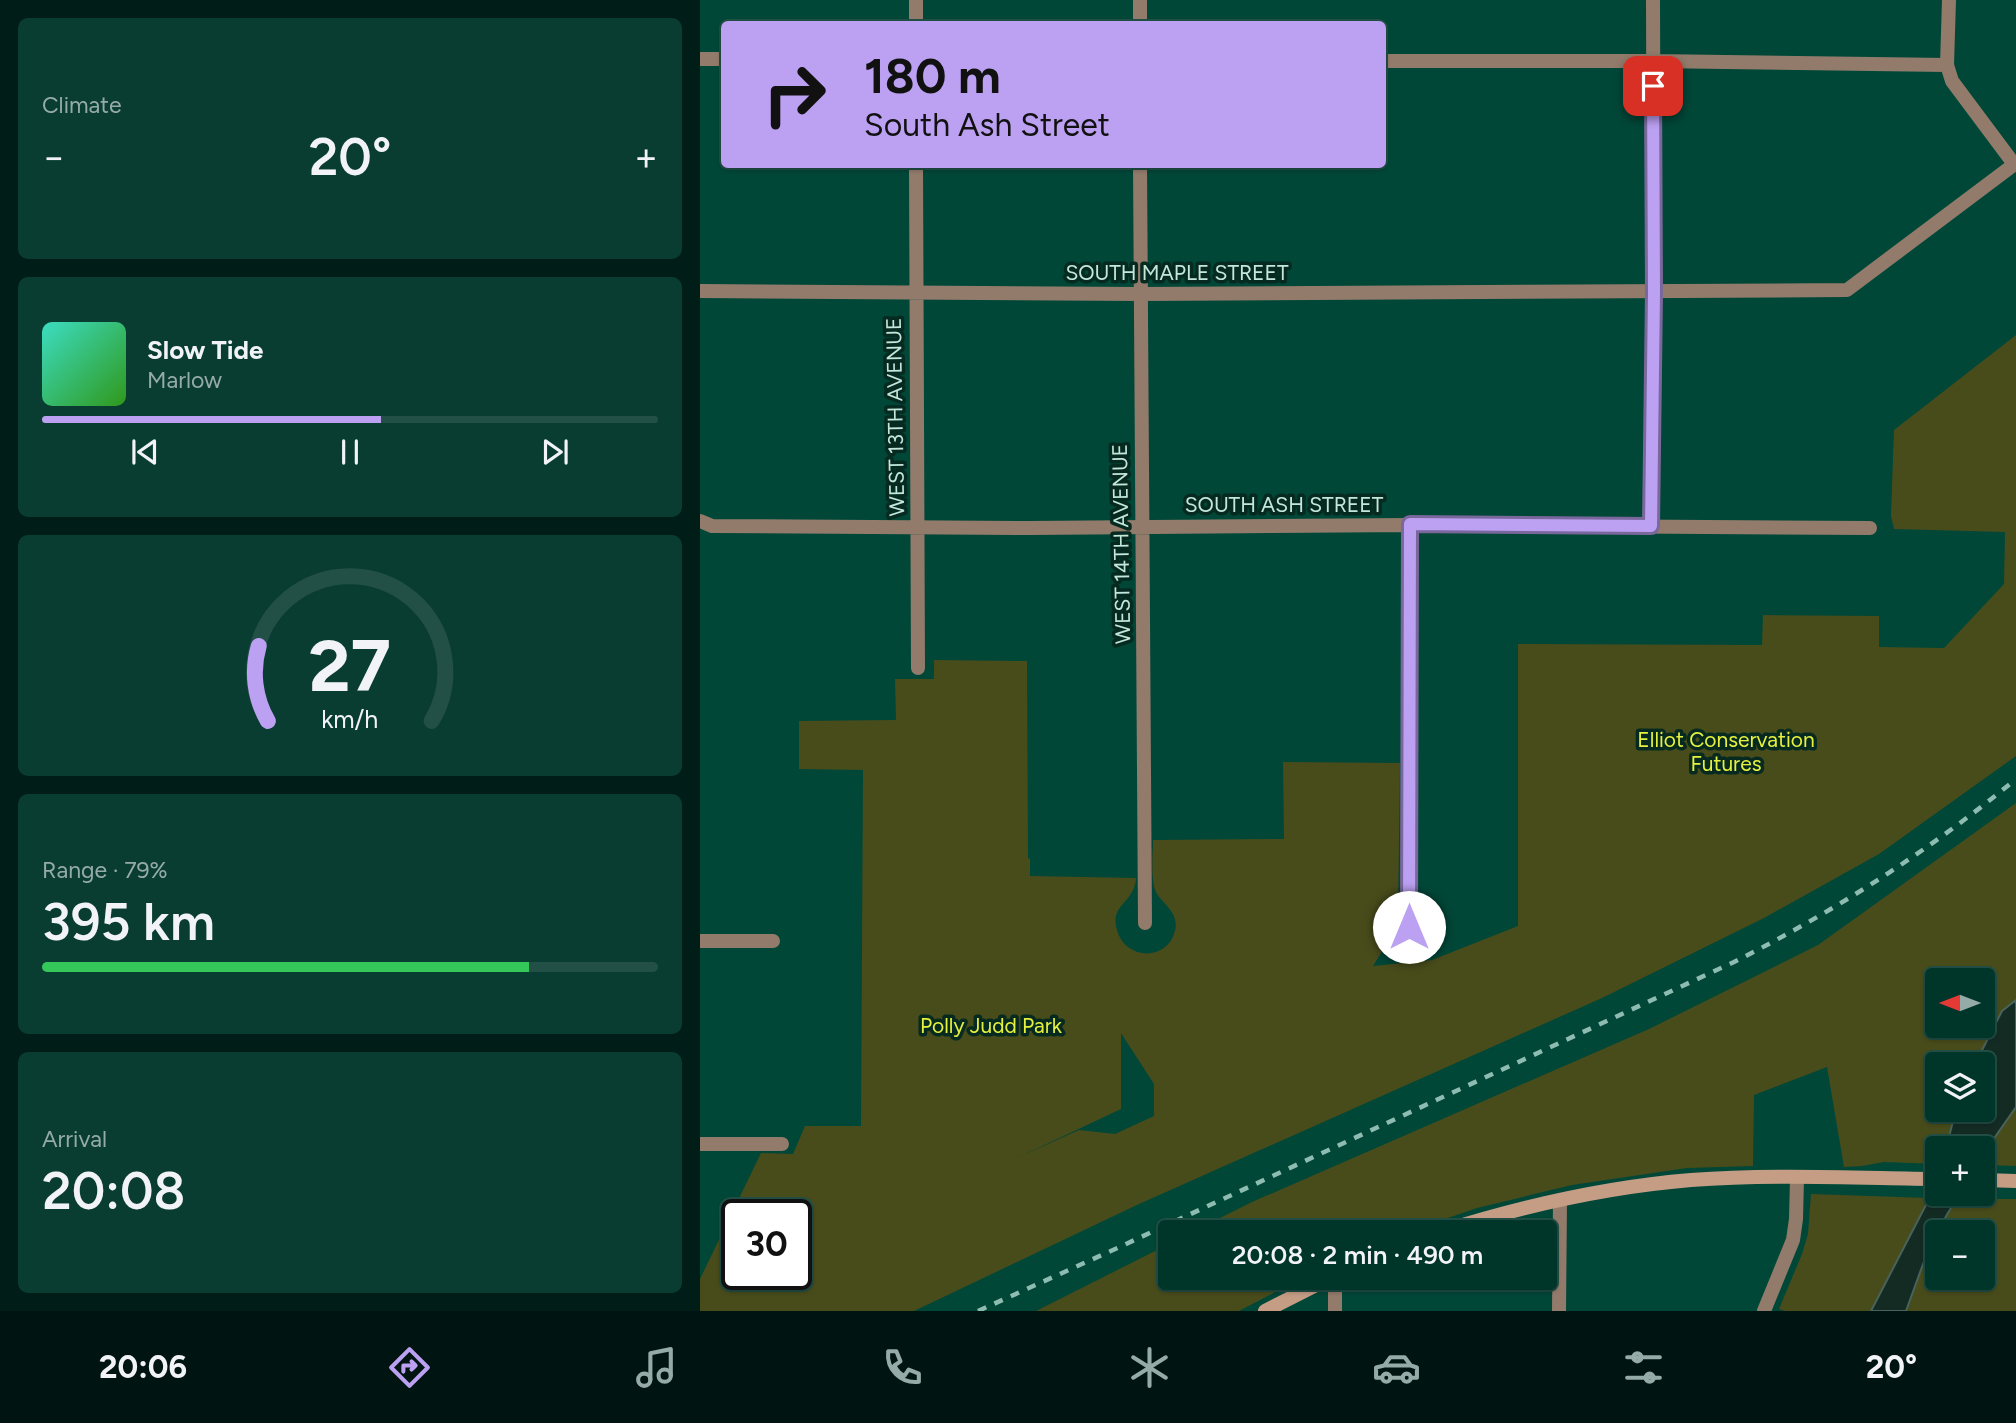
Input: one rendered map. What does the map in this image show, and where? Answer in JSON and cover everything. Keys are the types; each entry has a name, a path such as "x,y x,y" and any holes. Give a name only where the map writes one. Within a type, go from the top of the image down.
{"street":[{"path":"916,0 916,21"},
{"path":"1139,0 1139,21"},
{"path":"1651,526 1654,292 1653,0"},
{"path":"1949,0 1947,65 1952,81 2015,163"},
{"path":"700,59 721,59"},
{"path":"1386,61 1947,65"},
{"name":"SOUTH MAPLE STREET","path":"700,291 1139,294 1847,290 2015,163"},
{"name":"WEST 13TH AVENUE","path":"916,168 918,668"},
{"name":"WEST 14TH AVENUE","path":"1139,168 1145,923"},
{"name":"SOUTH ASH STREET","path":"700,521 712,526 1142,527 1410,524 1870,528"},
{"path":"1409,927 1410,524"},
{"path":"700,941 773,941"},
{"path":"700,1144 782,1144"},
{"path":"1763,1311 1793,1240 1797,1178"},
{"path":"1479,1220 1611,1190 1677,1182 1797,1178 1925,1180"},
{"path":"1995,1180 2016,1181"},
{"path":"1559,1311 1560,1200"},
{"path":"1265,1311 1308,1290"},
{"path":"1333,1290 1335,1311"}],"green space":[{"path":"2016,335 2016,756 1879,854 1764,918 1602,998 1139,1204 914,1311 700,1311 700,1279 721,1236 721,1290 812,1290 812,1199 739,1199 761,1153 793,1154 805,1126 861,1126 863,770 799,769 799,721 896,720 895,679 934,679 934,660 1027,661 1030,876 1136,878 1135,886 1116,914 1115,921 1121,940 1137,952 1146,953 1164,948 1171,941 1176,925 1170,910 1157,894 1153,882 1153,840 1284,839 1283,762 1400,763 1398,920 1394,932 1373,966 1432,960 1518,926 1518,644 1762,645 1763,615 1879,616 1879,647 1944,648 2004,584 2005,532 1894,529 1891,516 1894,430","holes":["1121,1033 1154,1084 1154,1116 1115,1134 1079,1130 1017,1158 1121,1109"]},
{"path":"2016,803 2016,1000 2002,1011 1995,1025 1995,968 1925,968 1925,1038 1988,1038 1981,1052 1925,1052 1925,1122 1953,1122 1949,1136 1925,1136 1925,1164 1884,1162 1844,1167 1827,1067 1754,1095 1753,1166 1687,1168 1572,1185 1477,1208 1442,1220 1216,1220 1252,1202 1649,1029 1818,945"},
{"path":"2016,1107 2016,1166 1995,1165 1995,1137"},
{"path":"1811,1194 1925,1198 1925,1206 1871,1311 1779,1309 1808,1234"},
{"path":"1995,1199 2016,1199 2016,1311 1907,1311 1925,1258 1925,1290 1995,1290 1995,1220 1945,1220 1952,1206 1995,1206"},
{"path":"1158,1250 1158,1290 1279,1290 1239,1311 1036,1311"}],"water":[{"path":"2016,1000 2016,1107 1995,1137 1949,1136 1953,1122 1995,1122 1995,1052 1981,1052 1988,1038 1995,1038 1995,1025 2002,1011"},
{"path":"1925,1206 1952,1206 1944,1220 1925,1220 1925,1259 1906,1311 1871,1311"}],"railway":[{"path":"978,1311 1734,962 1845,901 1949,831 2016,779"}],"route":[{"path":"1409,927 1410,524 1651,526 1653,86"}],"park label":[{"name":"Elliot Conservation Futures","path":"1726,751"},
{"name":"Polly Judd Park","path":"991,1025"}]}
